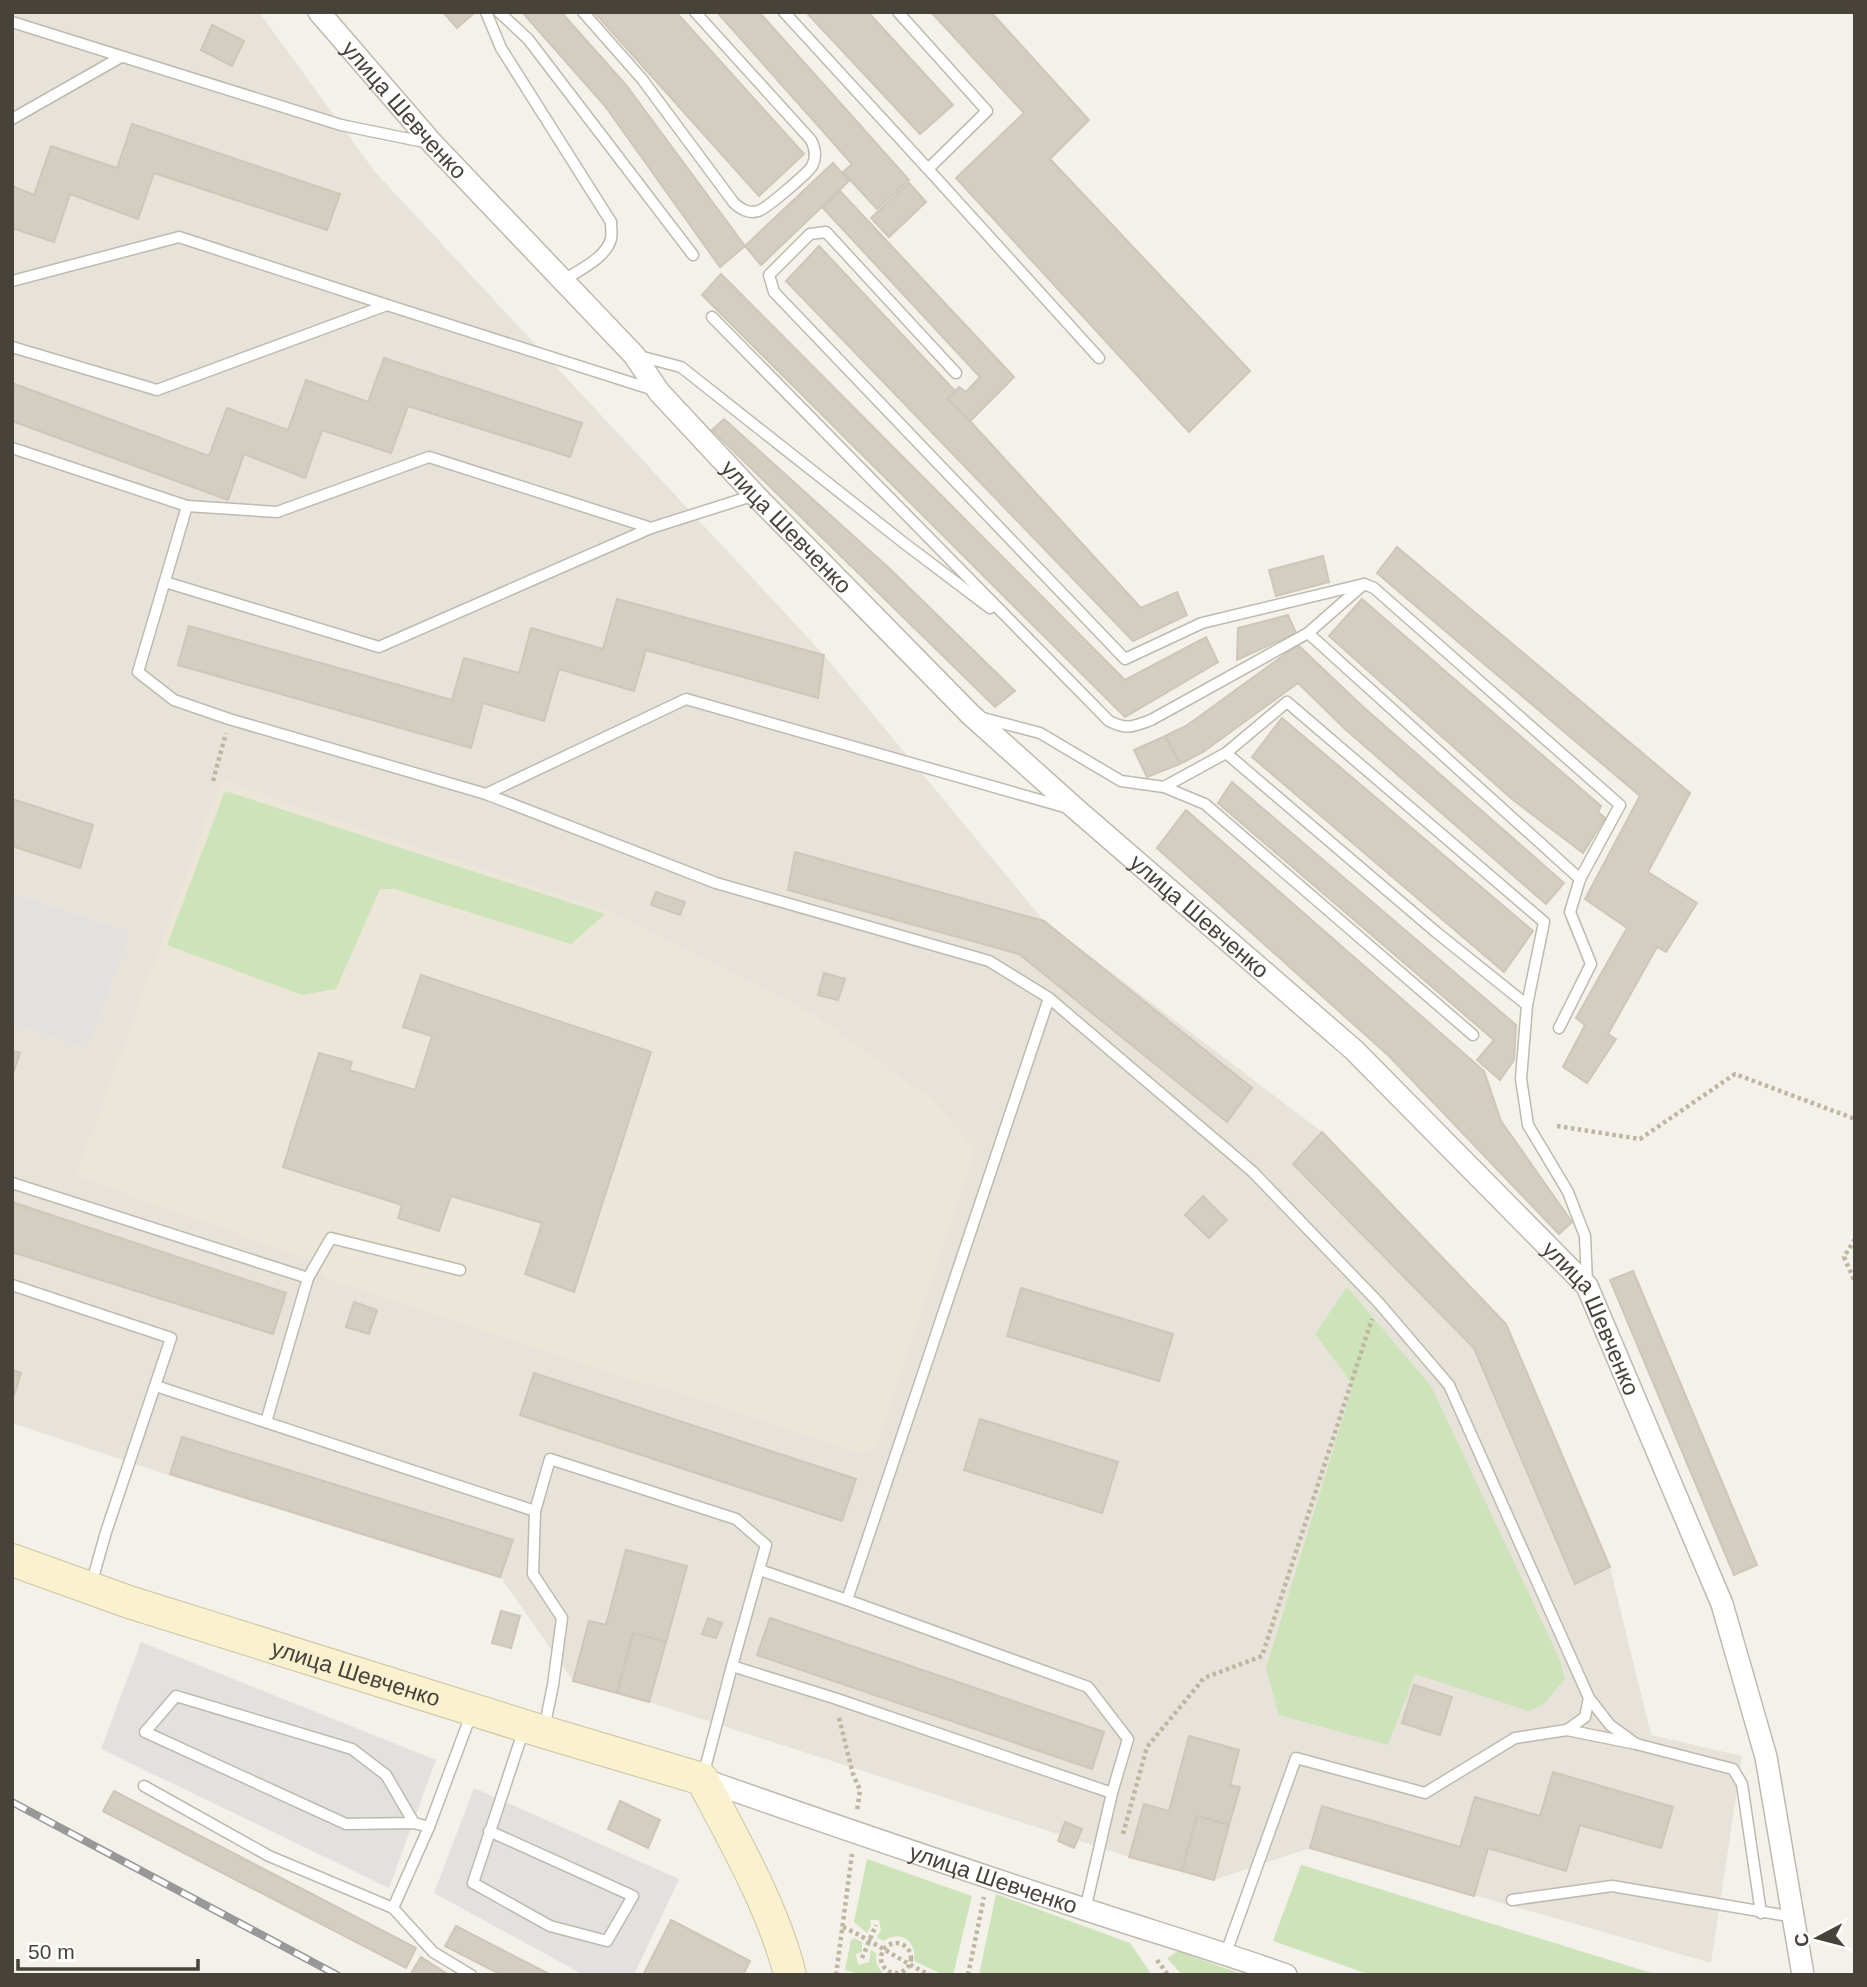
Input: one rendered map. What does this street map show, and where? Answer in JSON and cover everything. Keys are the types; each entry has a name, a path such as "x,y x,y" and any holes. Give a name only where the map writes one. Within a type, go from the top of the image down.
{"street":[{"name":"улица Шевченко","path":"319,12 432,143 634,355 659,392 755,495 971,715 1354,1050 1587,1286 1722,1604 1766,1757 1803,1975"},
{"name":"улица Шевченко","path":"12,1560 129,1602 702,1779 1085,1910 1286,1975"},
{"path":"702,1779 778,1934 790,1975"}],"lane":[{"path":"486,12 501,48 611,222 611,240 605,251 564,280"},
{"path":"499,12 528,38 693,255"},
{"path":"583,12 642,79 734,203 749,212 761,211 811,169 815,158 814,146 695,12"},
{"path":"784,12 1099,358"},
{"path":"898,12 987,111 928,169"},
{"path":"12,22 341,125 432,143"},
{"path":"12,119 121,57"},
{"path":"956,373 826,232 810,234 769,275 774,292 1125,659 1202,623 1364,584 1374,588 1620,805 1580,879 1570,912 1591,964 1559,1028"},
{"path":"12,281 179,237 659,392"},
{"path":"12,347 157,390 387,305"},
{"path":"712,317 1109,721 1122,727 1133,727 1151,720 1308,633 1364,584"},
{"path":"634,355 681,367 1020,631"},
{"path":"12,448 187,506 277,512 429,457 651,528"},
{"path":"165,582 379,647 651,528 755,495"},
{"path":"187,506 138,672 174,700 229,719 486,793 716,883 989,961 1049,998 1253,1172 1378,1302 1449,1385 1589,1698 1611,1725 1636,1744"},
{"path":"1308,633 1580,879"},
{"path":"486,793 686,699 1077,810"},
{"path":"1164,787 1226,753 1287,702 1544,922 1527,1005 1521,1079 1528,1125 1568,1192 1584,1236 1587,1286"},
{"path":"971,715 1040,733 1121,781 1164,787 1205,804 1473,1035"},
{"path":"1226,753 1436,932 1527,1005"},
{"path":"847,1600 1049,998"},
{"path":"12,1182 308,1278"},
{"path":"266,1422 308,1278 331,1238 460,1270"},
{"path":"12,1285 172,1338 106,1532 90,1588"},
{"path":"156,1386 535,1511"},
{"path":"489,1831 633,1896 607,1941 550,1926 473,1882 489,1831 553,1685 562,1618 533,1574 535,1511 550,1459 736,1519 766,1545 702,1779"},
{"path":"760,1570 1088,1687 1128,1738 1112,1793 1085,1910"},
{"path":"732,1666 1112,1793"},
{"path":"414,1823 386,1775 352,1749 176,1696 145,1732 346,1824 414,1823 429,1827"},
{"path":"1567,1730 1585,1717 1589,1698"},
{"path":"393,1908 429,1827 472,1710"},
{"path":"1226,1954 1296,1758 1425,1793 1515,1738 1567,1730 1636,1744 1733,1769 1742,1784 1761,1913"},
{"path":"144,1786 269,1856 393,1908 433,1952 471,1975"},
{"path":"1512,1900 1612,1886 1794,1917"}],"path":[{"path":"213,781 229,719"},
{"path":"1557,1126 1640,1139 1735,1074 1855,1119"},
{"path":"1855,1239 1844,1257 1855,1282"},
{"path":"1121,1842 1147,1747 1204,1678 1262,1656 1378,1302"},
{"path":"834,1698 853,1774 860,1790 836,1975"},
{"path":"968,1975 989,1877"},
{"path":"862,1958 876,1925"},
{"path":"843,1927 930,1975"},
{"path":"896,1943 905,1947 911,1955 909,1965 898,1974 888,1971 881,1959 883,1950 896,1943"},
{"path":"1157,1960 1168,1975"}],"shaded area":[{"path":"12,12 259,12 375,172 824,655 1044,921 1322,1132 1506,1324 1610,1567 1651,1735 1742,1756 1711,1963 1310,1848 1214,1880 1129,1857 649,1702 573,1681 502,1579 168,1475 12,1423"},
{"path":"221,780 618,915 815,1015 935,1102 976,1152 876,1449 860,1453 331,1281 308,1259 76,1176"},
{"path":"12,894 130,932 87,1048 12,1023"},
{"path":"141,1642 436,1760 389,1888 101,1749"},
{"path":"474,1788 679,1879 634,1975 584,1975 434,1893"}],"green space":[{"path":"225,791 605,914 571,944 395,889 380,889 336,989 302,995 167,945"},
{"path":"1347,1287 1431,1386 1560,1660 1565,1679 1544,1704 1529,1711 1415,1674 1388,1745 1279,1715 1266,1668 1353,1385 1315,1334"},
{"path":"867,1859 972,1896 953,1975 944,1975 914,1961 913,1947 906,1939 895,1937 883,1941 877,1937 881,1930 879,1920 870,1920 871,1926 867,1933 854,1922"},
{"path":"1301,1865 1658,1975 1371,1975 1273,1941"},
{"path":"996,1894 1130,1943 1152,1975 979,1975"},
{"path":"854,1938 862,1942 862,1952 856,1954 858,1965 869,1962 871,1950 877,1954 876,1960 885,1975 861,1975 845,1970 851,1940"},
{"path":"1178,1951 1244,1975 1182,1975 1167,1958"}],"building":[{"path":"443,12 475,12 457,28"},
{"path":"522,12 561,12 626,85 745,246 720,267 605,106"},
{"path":"594,12 676,12 804,154 759,196"},
{"path":"717,12 759,12 909,180 877,209 843,172 852,164"},
{"path":"806,12 868,12 953,105 920,134"},
{"path":"931,12 991,12 1089,120 1050,159 1250,371 1189,432 956,178 1024,113"},
{"path":"212,25 244,41 232,66 201,50"},
{"path":"132,124 340,194 327,230 154,173 138,219 70,194 54,242 12,228 12,186 34,195 51,146 117,168"},
{"path":"833,163 849,181 761,265 745,246"},
{"path":"909,183 926,202 889,237 871,218"},
{"path":"840,191 1014,377 970,421 947,399 959,387 966,392 980,377 823,208"},
{"path":"819,246 955,391 947,399 1141,608 1177,592 1187,615 1133,641 786,281"},
{"path":"721,274 1125,680 1206,637 1218,662 1125,717 702,295"},
{"path":"384,358 582,423 570,457 408,406 391,453 322,430 305,478 244,454 228,500 12,421 12,383 209,456 227,408 288,430 306,380 368,402"},
{"path":"724,419 890,569 1015,691 995,707 712,430"},
{"path":"1397,547 1690,793 1648,872 1697,903 1666,952 1657,947 1608,1034 1616,1039 1587,1083 1563,1067 1585,1025 1576,1018 1627,928 1585,899 1640,796 1377,573"},
{"path":"1323,556 1329,582 1276,596 1269,570"},
{"path":"617,599 824,655 818,698 646,650 634,691 559,669 544,721 483,703 471,748 178,665 189,626 452,700 464,658 519,673 531,628 603,649"},
{"path":"1362,599 1601,806 1598,812 1605,818 1583,853 1512,799 1329,636"},
{"path":"1288,615 1296,633 1237,660 1238,628"},
{"path":"1298,645 1361,705 1564,883 1546,904 1345,729 1298,683 1203,752 1180,764 1165,736 1186,726"},
{"path":"1282,718 1533,931 1504,972 1252,757"},
{"path":"1165,736 1180,764 1147,777 1134,750"},
{"path":"1232,782 1516,1025 1514,1060 1500,1080 1477,1060 1494,1040 1218,803"},
{"path":"12,799 93,825 80,868 12,846"},
{"path":"1186,810 1484,1071 1501,1121 1572,1222 1559,1234 1389,1056 1157,848"},
{"path":"795,852 1044,921 1252,1088 1227,1122 1019,954 788,890"},
{"path":"656,892 685,902 680,915 651,905"},
{"path":"824,973 845,979 838,1000 818,995"},
{"path":"421,975 651,1052 574,1292 525,1274 542,1223 451,1196 439,1231 398,1218 402,1205 283,1167 319,1053 352,1062 349,1070 415,1090 432,1036 403,1027"},
{"path":"12,1051 20,1053 12,1077"},
{"path":"1322,1132 1506,1324 1610,1567 1575,1584 1474,1348 1293,1164"},
{"path":"1203,1196 1227,1220 1209,1238 1185,1215"},
{"path":"12,1202 286,1293 273,1334 12,1252"},
{"path":"1633,1271 1757,1565 1734,1575 1610,1280"},
{"path":"1021,1288 1173,1334 1159,1381 1007,1336"},
{"path":"354,1302 377,1310 369,1334 346,1327"},
{"path":"12,1370 21,1373 14,1395 12,1394"},
{"path":"534,1373 856,1479 842,1521 520,1415"},
{"path":"980,1419 1118,1462 1102,1513 964,1470"},
{"path":"182,1437 513,1540 500,1577 170,1474"},
{"path":"626,1550 687,1566 666,1642 633,1633 617,1693 573,1681 589,1621 606,1625"},
{"path":"501,1611 520,1616 511,1648 492,1643"},
{"path":"708,1618 722,1623 716,1638 702,1634"},
{"path":"770,1618 1104,1732 1092,1769 757,1655"},
{"path":"633,1633 666,1642 649,1702 617,1693"},
{"path":"1414,1685 1452,1697 1440,1735 1402,1723"},
{"path":"1189,1736 1239,1750 1230,1785 1240,1787 1229,1825 1197,1816 1182,1871 1129,1857 1144,1804 1169,1811"},
{"path":"1553,1772 1673,1807 1661,1848 1580,1825 1566,1871 1488,1848 1474,1896 1310,1848 1322,1806 1460,1847 1475,1797 1540,1816"},
{"path":"114,1791 416,1948 406,1968 103,1811"},
{"path":"620,1801 660,1820 648,1848 608,1829"},
{"path":"1197,1816 1229,1825 1214,1880 1182,1871"},
{"path":"1065,1822 1082,1829 1074,1848 1058,1841"},
{"path":"671,1920 750,1961 743,1975 643,1975"},
{"path":"456,1926 551,1975 502,1975 445,1946"},
{"path":"421,1957 449,1975 410,1975"}],"railway":[{"path":"12,1802 337,1975"}]}
